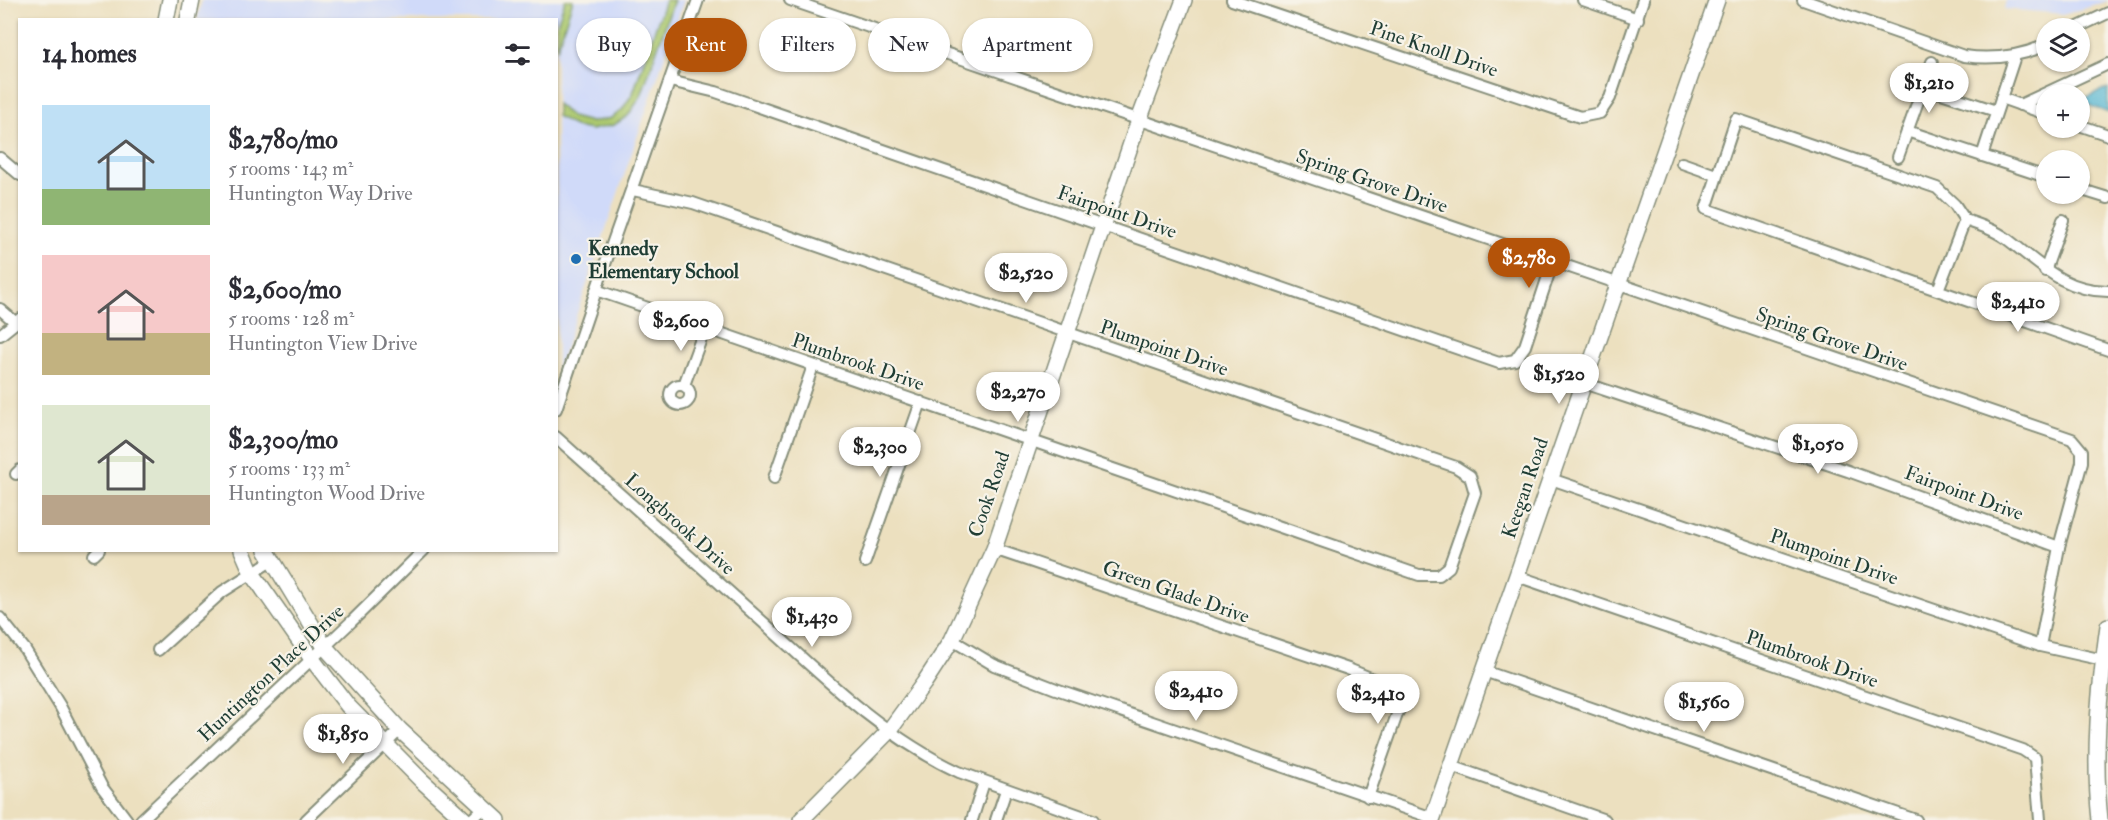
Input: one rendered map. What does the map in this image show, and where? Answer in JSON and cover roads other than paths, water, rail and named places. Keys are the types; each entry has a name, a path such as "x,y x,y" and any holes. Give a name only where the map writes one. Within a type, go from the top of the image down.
{"street":[{"path":"166,18 170,0"},
{"path":"188,18 192,0"},
{"path":"558,403 698,0"},
{"name":"Spring Grove Drive","path":"790,0 2072,439 2082,451 2082,462 2059,547 2040,646"},
{"name":"Cook Road","path":"801,820 890,731 952,640 993,549 1139,120 1184,0"},
{"name":"Pine Knoll Drive","path":"1232,0 1580,117 1600,113 1610,98 1638,19"},
{"path":"1583,0 1638,19 1642,0"},
{"name":"Keegan Road","path":"1433,819 1717,0"},
{"path":"1803,0 1964,56 1987,59 2015,56 2036,49"},
{"path":"2090,21 2108,13"},
{"path":"1982,156 2015,56"},
{"path":"1898,157 1932,62"},
{"path":"2020,105 2108,64"},
{"name":"Fairpoint Drive","path":"670,81 716,93 1499,363 1515,360 1525,346 1553,261"},
{"path":"1923,87 1996,111"},
{"path":"2001,98 2036,111"},
{"path":"2108,291 2084,287 2045,271 2006,238 1965,220 1955,205 1937,188 1736,118 1706,209 2108,350"},
{"path":"2090,129 2108,135"},
{"path":"1907,131 2036,174"},
{"path":"0,158 18,173"},
{"path":"1682,163 1716,175"},
{"name":"Plumpoint Drive","path":"633,190 693,203 1456,467 1470,476 1476,493 1449,567 1439,574 1419,575 1380,561"},
{"path":"2090,192 2108,198"},
{"path":"1938,290 1965,220"},
{"path":"2045,271 2063,220"},
{"name":"Plumbrook Drive","path":"596,290 1380,561"},
{"path":"0,309 17,320 0,335"},
{"path":"684,385 705,328"},
{"path":"774,478 813,366"},
{"name":"Fairpoint Drive","path":"1584,383 1848,471 2059,547"},
{"path":"865,562 921,402"},
{"name":"Longbrook Drive","path":"558,439 829,682 890,731 937,762 984,782 1093,820"},
{"name":"Plumpoint Drive","path":"1551,479 2040,646 2106,660"},
{"name":"Green Glade Drive","path":"993,549 1348,669 1395,688 1401,703 1368,796"},
{"path":"243,552 252,573 348,706 421,780 465,820"},
{"name":"Huntington Place Drive","path":"141,820 422,552"},
{"path":"158,650 222,592 252,573 268,556 325,646 400,730 498,820"},
{"name":"Plumbrook Drive","path":"1517,576 2023,750 2035,758 2040,820"},
{"path":"0,618 36,667 60,706 102,787 127,820"},
{"path":"2100,820 2103,804 2099,703 2106,660 2108,626"},
{"path":"952,640 994,665 1056,689 1433,819"},
{"path":"1484,671 1916,820"},
{"path":"306,820 400,730"},
{"path":"1451,766 1605,820"},
{"path":"972,820 984,782"},
{"path":"996,820 1006,790"},
{"path":"471,820 484,808"}],"water":[{"path":"2108,88 2108,113 2090,106 2090,96"}],"place":[{"name":"Kennedy Elementary School","path":"576,259"}]}
